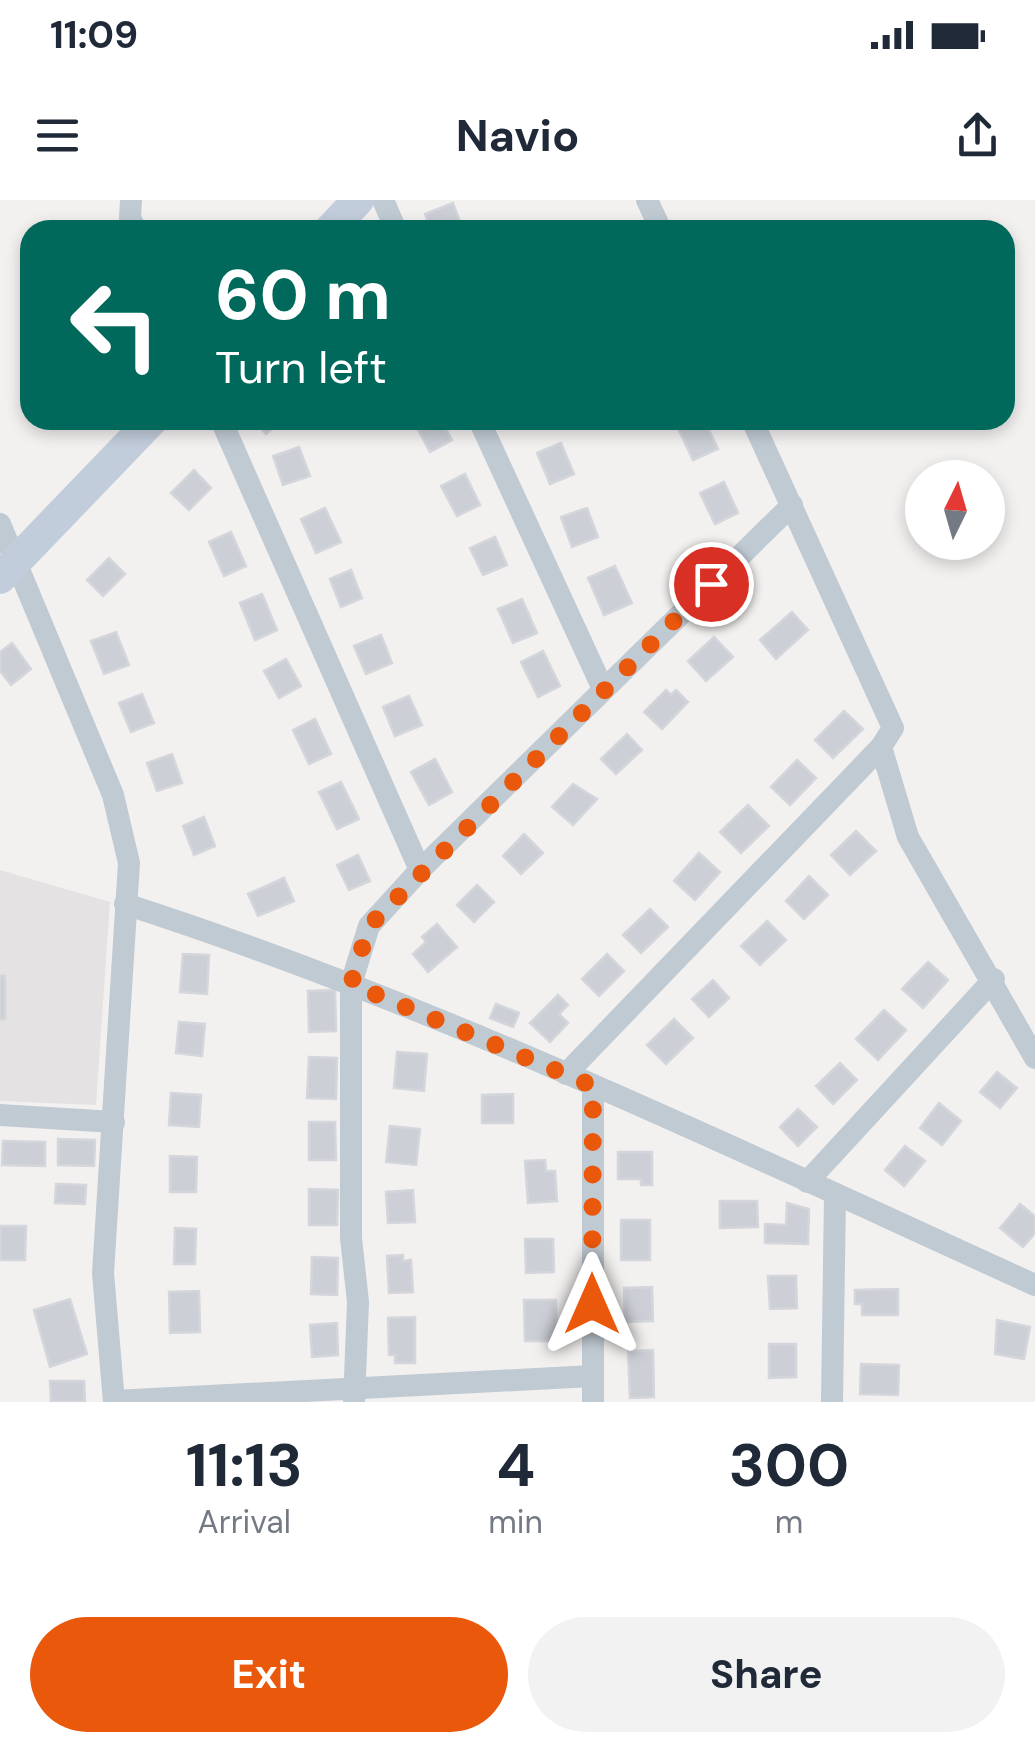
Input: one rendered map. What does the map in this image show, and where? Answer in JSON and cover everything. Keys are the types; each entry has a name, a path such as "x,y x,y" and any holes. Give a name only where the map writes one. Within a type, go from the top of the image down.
{"street":[{"path":"355,207 378,220"},
{"path":"8,570 142,430"},
{"path":"226,430 420,870"},
{"path":"483,430 603,689"},
{"path":"566,1074 881,747 893,728 757,430"},
{"path":"354,1397 358,1302 351,1238 351,984 369,926 420,870 792,506"},
{"path":"0,524 8,570 113,795 129,863 103,1274 114,1402 354,1397 592,1376"},
{"path":"881,747 908,838 994,979 1035,1058"},
{"path":"125,904 274,952 566,1074 1035,1285"},
{"path":"807,1182 994,979"},
{"path":"593,1086 593,1402"},
{"path":"0,1115 114,1122"},
{"path":"832,1402 835,1194"}],"shaded area":[{"path":"0,870 110,902 96,1105 0,1101"}],"building":[{"path":"453,203 459,220 427,220 425,214"},
{"path":"418,430 446,430 452,440 430,452"},
{"path":"679,430 709,430 718,449 693,460"},
{"path":"561,443 574,474 550,484 537,453"},
{"path":"299,447 310,476 283,485 273,456"},
{"path":"194,470 211,488 189,510 171,493"},
{"path":"465,474 480,505 457,516 441,486"},
{"path":"724,482 738,513 715,524 700,493"},
{"path":"325,508 341,542 316,553 301,519"},
{"path":"587,508 598,537 572,547 561,517"},
{"path":"231,532 246,566 224,576 209,542"},
{"path":"495,537 507,565 483,575 470,548"},
{"path":"109,558 125,574 103,596 87,580"},
{"path":"615,566 632,603 604,615 588,578"},
{"path":"351,570 362,598 341,607 330,579"},
{"path":"262,594 277,630 255,640 240,603"},
{"path":"522,599 537,633 513,643 498,609"},
{"path":"792,612 808,630 776,659 760,640"},
{"path":"116,632 129,665 104,674 91,641"},
{"path":"381,635 392,663 366,674 354,646"},
{"path":"714,637 733,657 706,681 688,661"},
{"path":"12,643 31,669 11,685 0,671 0,652"},
{"path":"543,651 560,686 538,697 521,662"},
{"path":"286,659 301,686 279,698 264,671"},
{"path":"666,690 671,695 676,690 688,702 662,729 644,712"},
{"path":"142,694 154,723 131,732 119,703"},
{"path":"409,696 422,725 395,736 383,707"},
{"path":"844,711 863,729 833,758 815,740"},
{"path":"315,719 331,754 309,764 293,730"},
{"path":"627,734 642,750 616,774 601,759"},
{"path":"172,754 182,783 157,791 147,763"},
{"path":"435,759 452,792 429,805 411,772"},
{"path":"797,760 816,778 790,805 771,787"},
{"path":"341,782 359,819 337,829 319,792"},
{"path":"573,784 597,799 573,825 552,807"},
{"path":"748,805 769,826 741,853 720,832"},
{"path":"204,817 215,846 194,855 183,826"},
{"path":"856,831 876,851 850,875 831,855"},
{"path":"524,834 543,853 521,874 503,856"},
{"path":"699,853 720,872 695,900 674,881"},
{"path":"358,855 370,881 349,890 337,865"},
{"path":"809,876 828,895 804,919 786,901"},
{"path":"284,878 294,901 258,916 248,894"},
{"path":"477,885 494,902 474,922 457,905"},
{"path":"650,909 668,927 641,953 623,935"},
{"path":"767,921 786,940 760,965 741,946"},
{"path":"437,924 457,947 428,972 413,954 426,942 422,937"},
{"path":"183,954 209,955 207,994 180,992"},
{"path":"607,954 624,971 599,996 582,979"},
{"path":"928,962 948,980 923,1008 902,989"},
{"path":"0,976 5,976 5,1019 0,1019"},
{"path":"713,980 729,998 709,1017 692,999"},
{"path":"335,990 336,1031 309,1032 308,991"},
{"path":"558,995 568,1005 559,1014 568,1023 550,1042 530,1023"},
{"path":"496,1004 519,1013 513,1027 490,1018"},
{"path":"884,1010 906,1030 878,1060 856,1039"},
{"path":"674,1019 693,1038 666,1064 647,1045"},
{"path":"179,1022 205,1024 202,1056 176,1053"},
{"path":"397,1052 427,1054 424,1091 394,1088"},
{"path":"309,1057 337,1058 336,1099 307,1098"},
{"path":"840,1063 857,1080 833,1104 816,1086"},
{"path":"997,1072 1017,1088 1000,1108 980,1092"},
{"path":"171,1093 201,1095 199,1127 169,1125"},
{"path":"513,1094 513,1123 482,1123 482,1095"},
{"path":"939,1103 961,1121 942,1145 920,1128"},
{"path":"798,1109 817,1127 798,1146 780,1127"},
{"path":"309,1122 335,1122 336,1160 309,1160"},
{"path":"390,1126 420,1129 416,1165 386,1162"},
{"path":"58,1139 95,1140 94,1166 58,1165"},
{"path":"3,1141 45,1142 45,1166 2,1165"},
{"path":"905,1146 925,1161 904,1186 885,1170"},
{"path":"618,1152 652,1152 652,1185 641,1185 641,1179 618,1179"},
{"path":"170,1156 197,1157 196,1192 170,1192"},
{"path":"545,1160 546,1171 555,1171 557,1201 528,1203 525,1161"},
{"path":"56,1184 86,1185 85,1204 55,1203"},
{"path":"309,1189 338,1190 337,1225 309,1225"},
{"path":"413,1190 415,1222 388,1223 386,1192"},
{"path":"720,1201 757,1201 758,1227 720,1228"},
{"path":"787,1203 809,1209 808,1244 765,1243 765,1224 786,1225"},
{"path":"1020,1204 1035,1216 1035,1233 1023,1247 1000,1228"},
{"path":"621,1220 650,1220 650,1260 621,1260"},
{"path":"0,1226 26,1226 25,1260 0,1260"},
{"path":"175,1228 196,1229 195,1264 174,1264"},
{"path":"525,1239 553,1239 554,1272 526,1273"},
{"path":"403,1255 403,1261 411,1260 413,1292 389,1293 387,1256"},
{"path":"312,1257 338,1258 337,1295 311,1294"},
{"path":"768,1276 796,1276 797,1308 770,1309"},
{"path":"652,1287 653,1321 625,1322 624,1288"},
{"path":"898,1289 898,1315 862,1315 862,1304 855,1304 855,1290"},
{"path":"199,1291 200,1332 170,1333 169,1292"},
{"path":"70,1299 87,1354 50,1367 34,1310"},
{"path":"524,1300 556,1300 557,1341 525,1341"},
{"path":"415,1317 415,1363 395,1363 395,1355 389,1355 388,1318"},
{"path":"997,1320 1030,1327 1024,1359 995,1354"},
{"path":"337,1323 338,1355 312,1357 310,1325"},
{"path":"769,1344 796,1344 796,1377 769,1378"},
{"path":"653,1350 654,1397 630,1398 628,1351"},
{"path":"861,1364 899,1365 898,1395 860,1394"},
{"path":"50,1381 84,1381 85,1402 51,1402"}],"route":[{"path":"592,1304 593,1086 351,984 369,926 420,870 711,584"}]}
